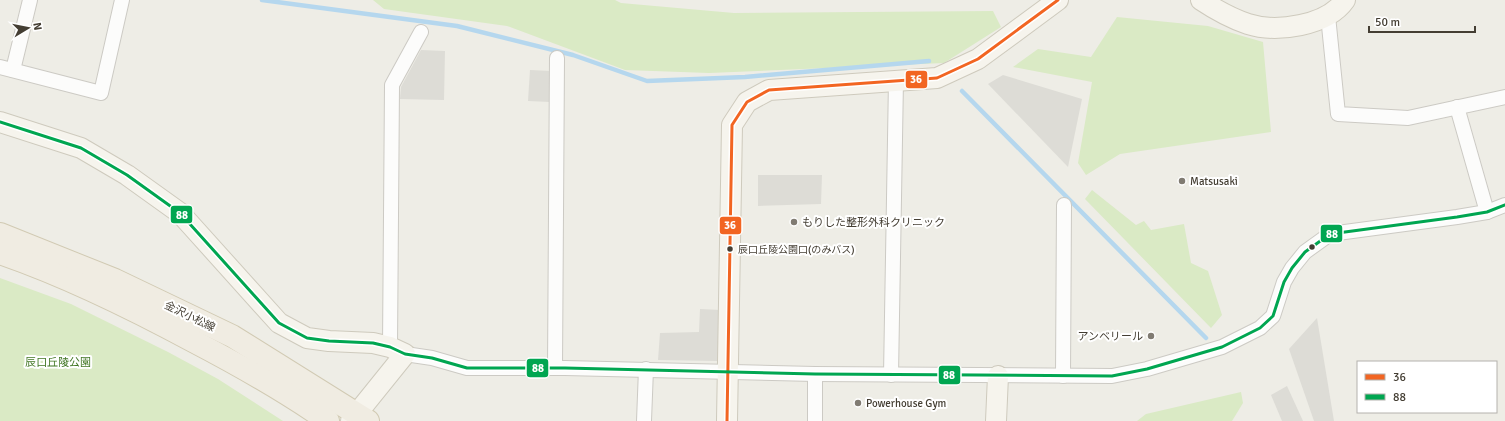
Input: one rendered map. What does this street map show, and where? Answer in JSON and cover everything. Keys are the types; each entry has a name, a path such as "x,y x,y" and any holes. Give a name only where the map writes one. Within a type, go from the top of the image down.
{"main road":[{"name":"金沢小松線","path":"0,234 114,280 232,336 359,419"},
{"name":"金沢小松線","path":"0,252 30,263 132,308 223,357 328,421"}],"street":[{"path":"30,0 7,68 101,93 122,0"},
{"path":"727,421 732,125 747,102 769,90 937,78 978,59 1058,0"},
{"path":"1200,0 1220,13 1249,24 1270,27 1309,23 1328,16 1345,0"},
{"path":"1328,16 1338,114 1408,118 1505,97"},
{"path":"359,419 398,350 392,85 421,32"},
{"path":"555,368 557,58"},
{"path":"891,375 896,80"},
{"path":"1457,107 1487,212"},
{"path":"0,122 81,148 127,175 180,213 279,324 307,338 330,341 373,343 467,368 646,369 891,375 1112,376 1147,369 1222,347 1260,328 1273,316 1284,282 1292,268 1305,252 1330,234 1487,212 1505,205"},
{"path":"1064,205 1064,376"},
{"path":"644,421 646,369"},
{"path":"815,421 816,374"},
{"path":"996,421 998,376"}],"green space":[{"path":"373,0 615,0 621,3 734,13 993,11 1001,27 944,63 709,73 625,70 507,26 384,9"},
{"path":"1117,17 1208,26 1263,42 1271,132 1120,154 1086,175 1078,163 1092,82 1013,67 1038,49 1091,57"},
{"path":"1092,190 1136,225 1144,221 1151,230 1184,224 1191,263 1208,271 1222,315 1211,328 1085,199"},
{"name":"辰口丘陵公園","path":"0,278 71,304 168,352 218,379 283,421 0,421"},
{"path":"1241,392 1243,403 1232,421 1137,421 1146,414"}],"shaded area":[{"path":"421,50 445,51 444,100 400,99 401,87"},
{"path":"530,70 551,71 550,102 528,101"},
{"path":"1003,75 1082,99 1068,167 988,84"},
{"path":"758,175 822,175 821,204 758,206"},
{"path":"700,309 721,310 718,361 658,360 660,333 699,332"},
{"path":"1317,318 1334,421 1314,421 1289,349"},
{"path":"1287,386 1303,421 1282,421 1271,395"}],"waterway":[{"path":"262,0 457,26 573,55 647,81 745,77 929,61"},
{"path":"962,91 1206,338"}],"transit line":[{"name":"36","path":"727,421 732,125 747,102 769,90 937,78 978,59 1058,0"},
{"name":"88","path":"0,122 81,148 127,175 180,213 279,323 307,338 329,341 373,343 390,347 405,354 432,358 467,368 565,368 815,374 1112,376 1147,369 1222,347 1260,328 1273,316 1284,282 1292,268 1305,252 1330,234 1457,217 1487,212 1505,205"}],"place":[{"name":"Matsusaki","path":"1182,181"},
{"name":"もりした整形外科クリニック","path":"794,222"},
{"name":"辰口丘陵公園口(のみバス)","path":"730,249"},
{"name":"アンベリール","path":"1151,336"},
{"name":"Powerhouse Gym","path":"858,403"}]}
